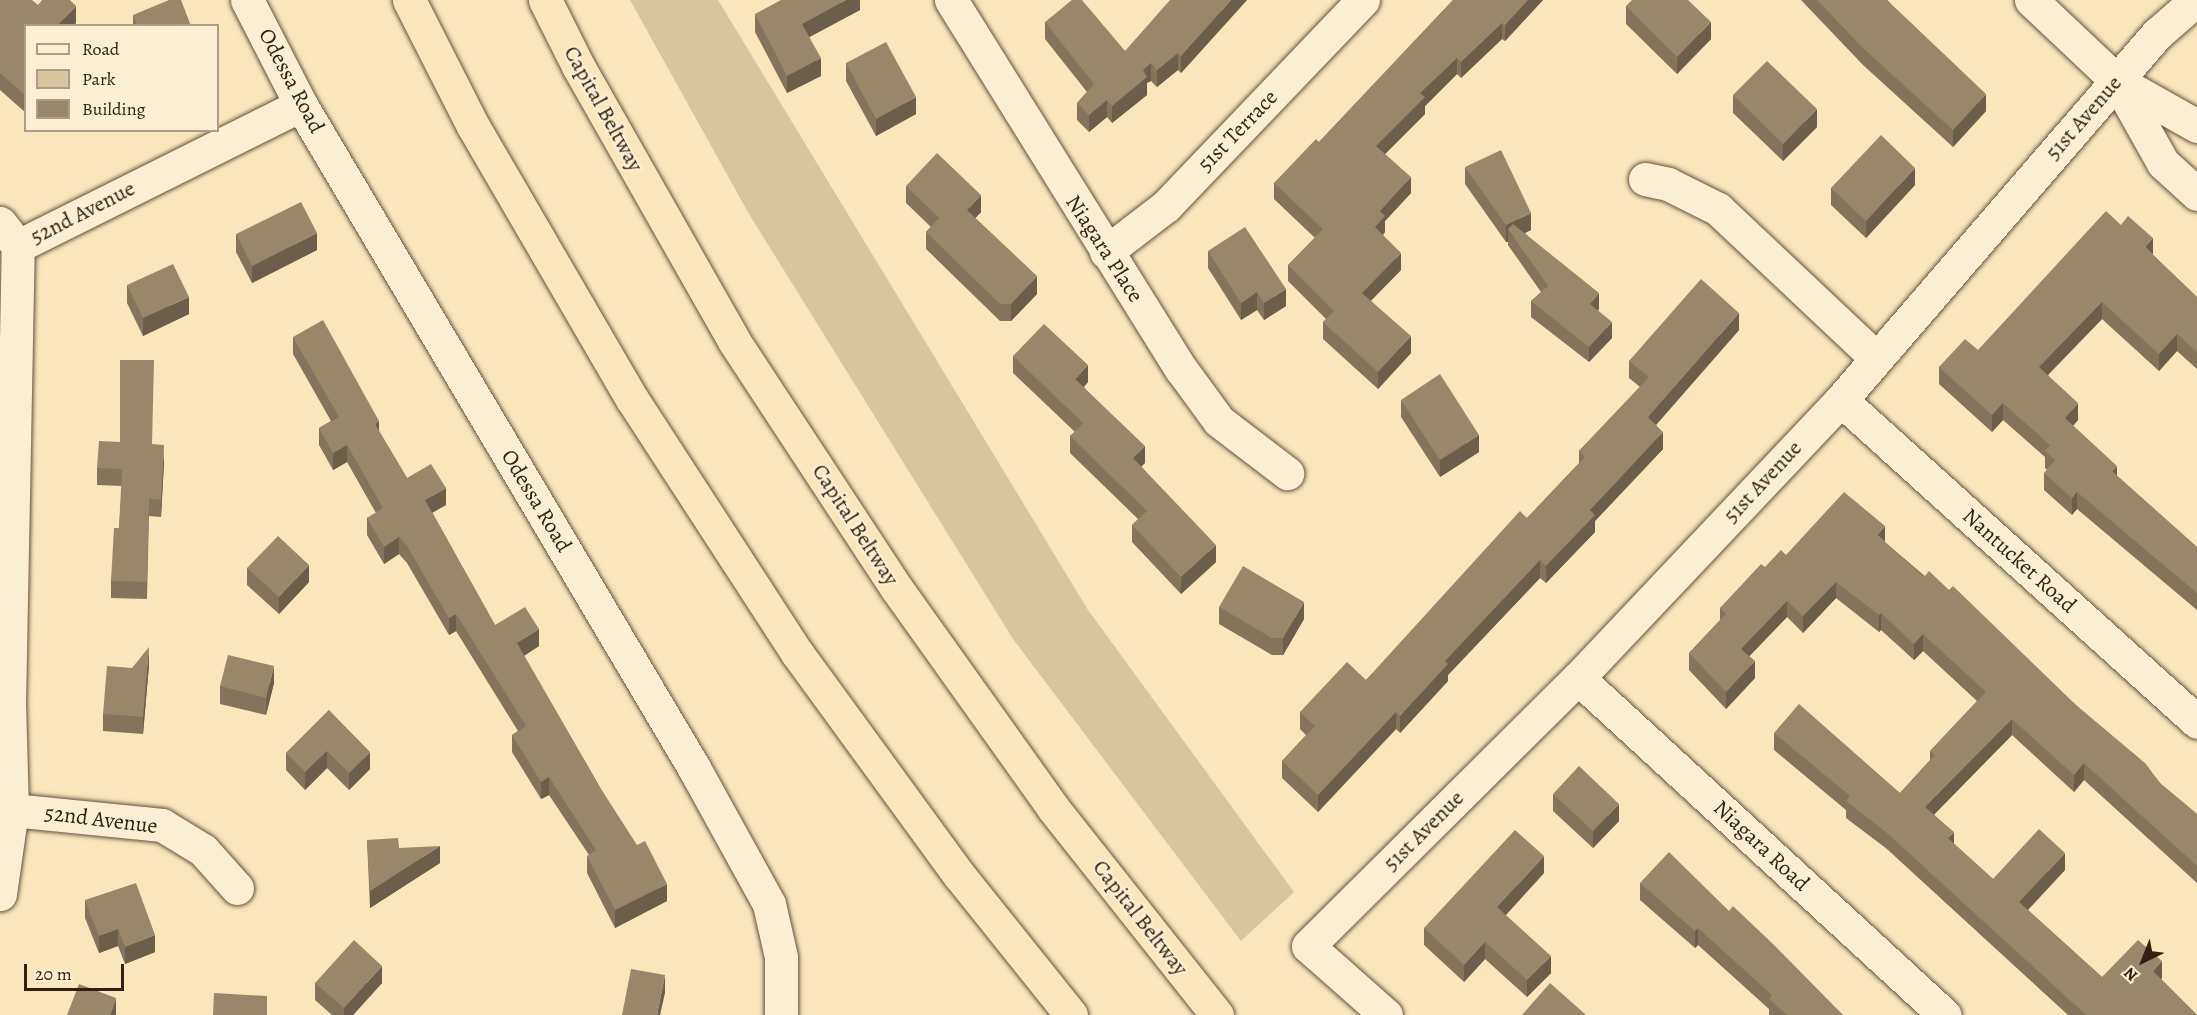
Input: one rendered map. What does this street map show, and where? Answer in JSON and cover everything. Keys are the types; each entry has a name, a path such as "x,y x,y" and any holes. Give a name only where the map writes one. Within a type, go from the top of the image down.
{"highway":[{"path":"409,0 473,126 657,438 797,653 959,875 1071,1015"},
{"name":"Capital Beltway","path":"545,0 578,66 734,341 890,579 1053,808 1217,1015"}],"street":[{"name":"Odessa Road","path":"247,0 301,105 694,768 769,904 781,957 781,1015"},
{"name":"Niagara Place","path":"951,0 1106,252 1219,421 1287,472"},
{"name":"51st Terrace","path":"1106,252 1166,206 1363,0"},
{"path":"2031,0 2117,81 2197,126"},
{"name":"51st Avenue","path":"1386,1015 1308,946 1578,678 1841,400 1875,357 2157,34 2196,0"},
{"path":"2117,81 2163,163 2197,194"},
{"name":"52nd Avenue","path":"0,894 12,810 5,704 9,234 301,105"},
{"path":"1646,179 1676,187 1718,209 1875,357"},
{"name":"Nantucket Road","path":"1841,400 2197,722"},
{"name":"Niagara Road","path":"1578,678 1944,1015"},
{"name":"52nd Avenue","path":"12,810 162,825 203,850 237,888"}],"green space":[{"path":"630,0 718,0 1088,610 1294,892 1241,941 1013,639 749,214"}],"building":[{"path":"0,0 32,0 38,5 42,0 70,0 76,6 59,24 24,24 24,94 0,73"},
{"path":"169,0 181,0 190,24 136,24 133,15"},
{"path":"781,0 846,0 802,24 821,58 787,76 755,14"},
{"path":"1072,0 1082,0 1125,51 1170,0 1231,0 1181,56 1178,53 1157,70 1151,63 1143,70 1147,77 1112,106 1107,100 1089,115 1077,103 1094,84 1045,22"},
{"path":"1453,0 1528,0 1505,25 1502,23 1461,62 1457,58 1420,93 1425,97 1376,146 1411,177 1380,211 1385,216 1375,227 1401,253 1362,293 1411,336 1378,372 1323,322 1334,311 1288,265 1323,229 1274,183 1316,139 1319,142"},
{"path":"1632,0 1688,0 1711,22 1677,57 1626,6"},
{"path":"1817,0 1887,0 1986,94 1953,130 1863,48"},
{"path":"886,42 916,97 876,119 846,63"},
{"path":"1767,61 1817,109 1783,144 1733,95"},
{"path":"1881,135 1915,168 1866,221 1831,188"},
{"path":"1501,150 1531,213 1506,225 1465,167"},
{"path":"937,153 981,195 967,210 1037,276 1011,304 1000,304 926,232 939,218 906,186"},
{"path":"301,202 317,233 252,266 236,234"},
{"path":"2106,211 2121,225 2128,216 2153,238 2145,247 2197,297 2197,352 2177,334 2159,354 2102,302 2039,367 2078,403 2065,418 2117,466 2112,471 2197,547 2197,593 2077,492 2072,498 2044,473 2055,460 2045,451 2050,445 2003,403 1992,415 1939,367 1965,339 1978,350"},
{"path":"1513,224 1599,293 1590,304 1612,322 1589,347 1531,301 1548,286 1508,229"},
{"path":"1245,227 1286,289 1264,303 1257,292 1241,303 1208,251"},
{"path":"173,264 189,297 143,318 127,285"},
{"path":"1701,279 1739,313 1648,417 1663,432 1590,510 1595,515 1546,566 1540,560 1445,661 1448,664 1400,716 1396,712 1318,795 1282,761 1315,726 1300,712 1347,662 1366,680 1520,511 1527,518 1585,457 1579,451 1649,377 1629,361"},
{"path":"323,320 379,421 375,424 407,478 431,464 446,488 425,500 495,625 525,607 539,629 517,643 601,789 637,845 645,841 667,884 615,910 587,856 596,850 549,777 541,782 512,735 526,726 456,614 449,618 407,546 399,537 384,547 367,518 383,508 347,445 333,453 319,428 339,417 293,337"},
{"path":"1044,324 1088,365 1075,379 1145,446 1133,458 1216,545 1181,577 1132,525 1147,511 1070,436 1083,423 1013,356"},
{"path":"120,360 154,360 152,444 164,445 161,500 149,499 147,582 111,581 114,528 119,528 122,469 97,468 99,441 120,442"},
{"path":"1440,374 1479,435 1440,460 1401,400"},
{"path":"1844,492 1885,526 1877,535 1924,577 1929,571 1949,590 1953,586 2076,705 2145,763 2161,784 2197,814 2197,866 2084,763 2074,775 2012,719 1925,807 1954,832 1948,838 1993,879 2039,829 2065,853 2019,902 2102,977 2138,940 2162,961 2153,971 2197,1015 2086,1015 1887,833 1846,801 1850,796 1774,733 1799,704 1900,793 1935,755 1930,751 1986,692 1923,634 1914,644 1881,613 1879,615 1836,582 1803,616 1787,601 1741,649 1755,661 1726,692 1689,653 1726,614 1720,608 1761,564 1765,567 1781,550 1786,555"},
{"path":"278,536 309,565 279,597 247,568"},
{"path":"1243,566 1304,602 1283,638 1272,638 1219,607"},
{"path":"149,647 143,717 103,714 107,666 132,668"},
{"path":"228,655 274,666 266,698 220,686"},
{"path":"329,710 370,752 349,773 327,751 305,772 286,753"},
{"path":"1579,766 1619,804 1593,831 1553,794"},
{"path":"1515,830 1544,856 1497,907 1551,956 1527,980 1485,942 1464,965 1424,928"},
{"path":"398,838 399,848 440,846 370,891 367,840"},
{"path":"1669,852 1729,911 1733,906 1843,1015 1787,1015 1769,999 1772,995 1698,928 1695,931 1640,883"},
{"path":"136,883 155,935 125,947 118,929 99,936 85,900"},
{"path":"354,940 382,966 344,1008 315,983"},
{"path":"631,969 665,975 657,1015 622,1015"},
{"path":"1550,983 1586,1015 1522,1015"},
{"path":"79,984 116,998 110,1015 67,1015"},
{"path":"214,993 267,996 267,1015 213,1015"}]}
